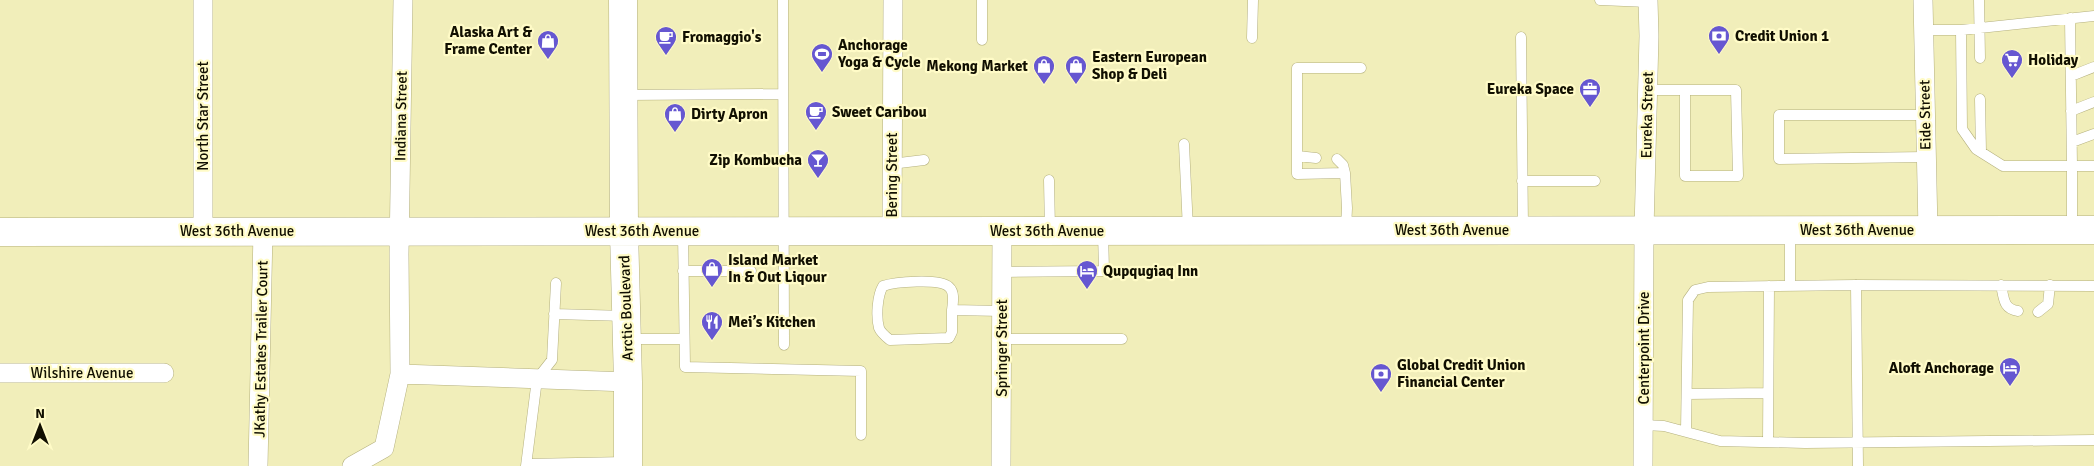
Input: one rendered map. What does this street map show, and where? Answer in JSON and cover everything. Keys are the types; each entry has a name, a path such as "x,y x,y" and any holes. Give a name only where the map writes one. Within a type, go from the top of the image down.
{"main road":[{"name":"Arctic Boulevard","path":"623,0 628,464"},
{"name":"West 36th Avenue","path":"0,232 2083,230"}],"street":[{"name":"North Star Street","path":"203,0 203,231"},
{"name":"Indiana Street","path":"400,231 403,0"},
{"name":"Bering Street","path":"892,230 893,0"},
{"name":"Eide Street","path":"1923,0 1928,230"},
{"name":"Eureka Street","path":"1644,230 1648,90 1648,1"},
{"name":"Centerpoint Drive","path":"1643,466 1644,230"},
{"name":"JKathy Estates Trailer Court","path":"258,466 263,231"},
{"path":"352,466 384,448 400,374 400,231"},
{"name":"Springer Street","path":"1001,466 1002,231"},
{"name":"Wilshire Avenue","path":"0,373 164,373"},
{"path":"400,374 628,382"}],"lane":[{"path":"783,0 784,345"},
{"path":"982,0 982,40"},
{"path":"1252,38 1253,0"},
{"path":"1600,0 1648,1"},
{"path":"1979,0 1980,58"},
{"path":"1923,30 1961,30 2094,16"},
{"path":"2070,18 2072,166 2083,230"},
{"path":"1961,30 1962,129 1976,150 2003,166 2094,166"},
{"path":"1521,37 1523,230"},
{"path":"2071,76 2094,67"},
{"path":"1346,173 1297,174 1297,68 1361,68"},
{"path":"1648,90 1685,90 1736,90 1738,176 1685,176 1685,90"},
{"path":"623,95 783,94"},
{"path":"1980,99 1980,152"},
{"path":"2072,111 2094,102"},
{"path":"1925,115 1779,115 1779,159 1926,157"},
{"path":"2072,142 2094,134"},
{"path":"1184,144 1188,231"},
{"path":"1297,156 1316,158"},
{"path":"1337,159 1343,165 1346,173 1348,208 1346,230"},
{"path":"891,164 924,160"},
{"path":"1049,180 1050,231"},
{"path":"1522,181 1595,182"},
{"path":"1790,230 1790,286"},
{"path":"683,231 685,367 861,371 861,435"},
{"path":"1002,272 1104,271 1103,231"},
{"path":"683,271 751,271"},
{"path":"942,282 950,287 953,293 952,310 952,332 949,338 890,340 879,327 879,293 882,286 892,283 942,282"},
{"path":"556,283 552,360 537,378 527,465 628,464"},
{"path":"1686,431 1688,300 1695,290 1708,287 1856,285 2094,286"},
{"path":"1856,285 1858,466"},
{"path":"2038,312 2048,304 2050,285"},
{"path":"1768,442 1769,286"},
{"path":"2000,286 2006,306 2010,310 2018,311"},
{"path":"952,310 1002,311"},
{"path":"554,314 684,339"},
{"path":"1002,339 1122,339"},
{"path":"1687,394 1768,393"},
{"path":"1644,425 1664,426 1720,441 2094,440"}],"place":[{"name":"Credit Union 1","path":"1719,55"},
{"name":"Fromaggio's","path":"666,56"},
{"name":"Alaska Art & Frame Center","path":"548,60"},
{"name":"Anchorage Yoga & Cycle","path":"822,73"},
{"name":"Holiday","path":"2012,79"},
{"name":"Mekong Market","path":"1044,85"},
{"name":"Eastern European Shop & Deli","path":"1076,85"},
{"name":"Eureka Space","path":"1590,108"},
{"name":"Sweet Caribou","path":"816,131"},
{"name":"Dirty Apron","path":"675,133"},
{"name":"Zip Kombucha","path":"818,179"},
{"name":"Island Market In & Out Liqour","path":"712,288"},
{"name":"Qupqugiaq Inn","path":"1087,290"},
{"name":"Mei’s Kitchen","path":"712,341"},
{"name":"Aloft Anchorage","path":"2010,387"},
{"name":"Global Credit Union Financial Center","path":"1381,393"}]}
